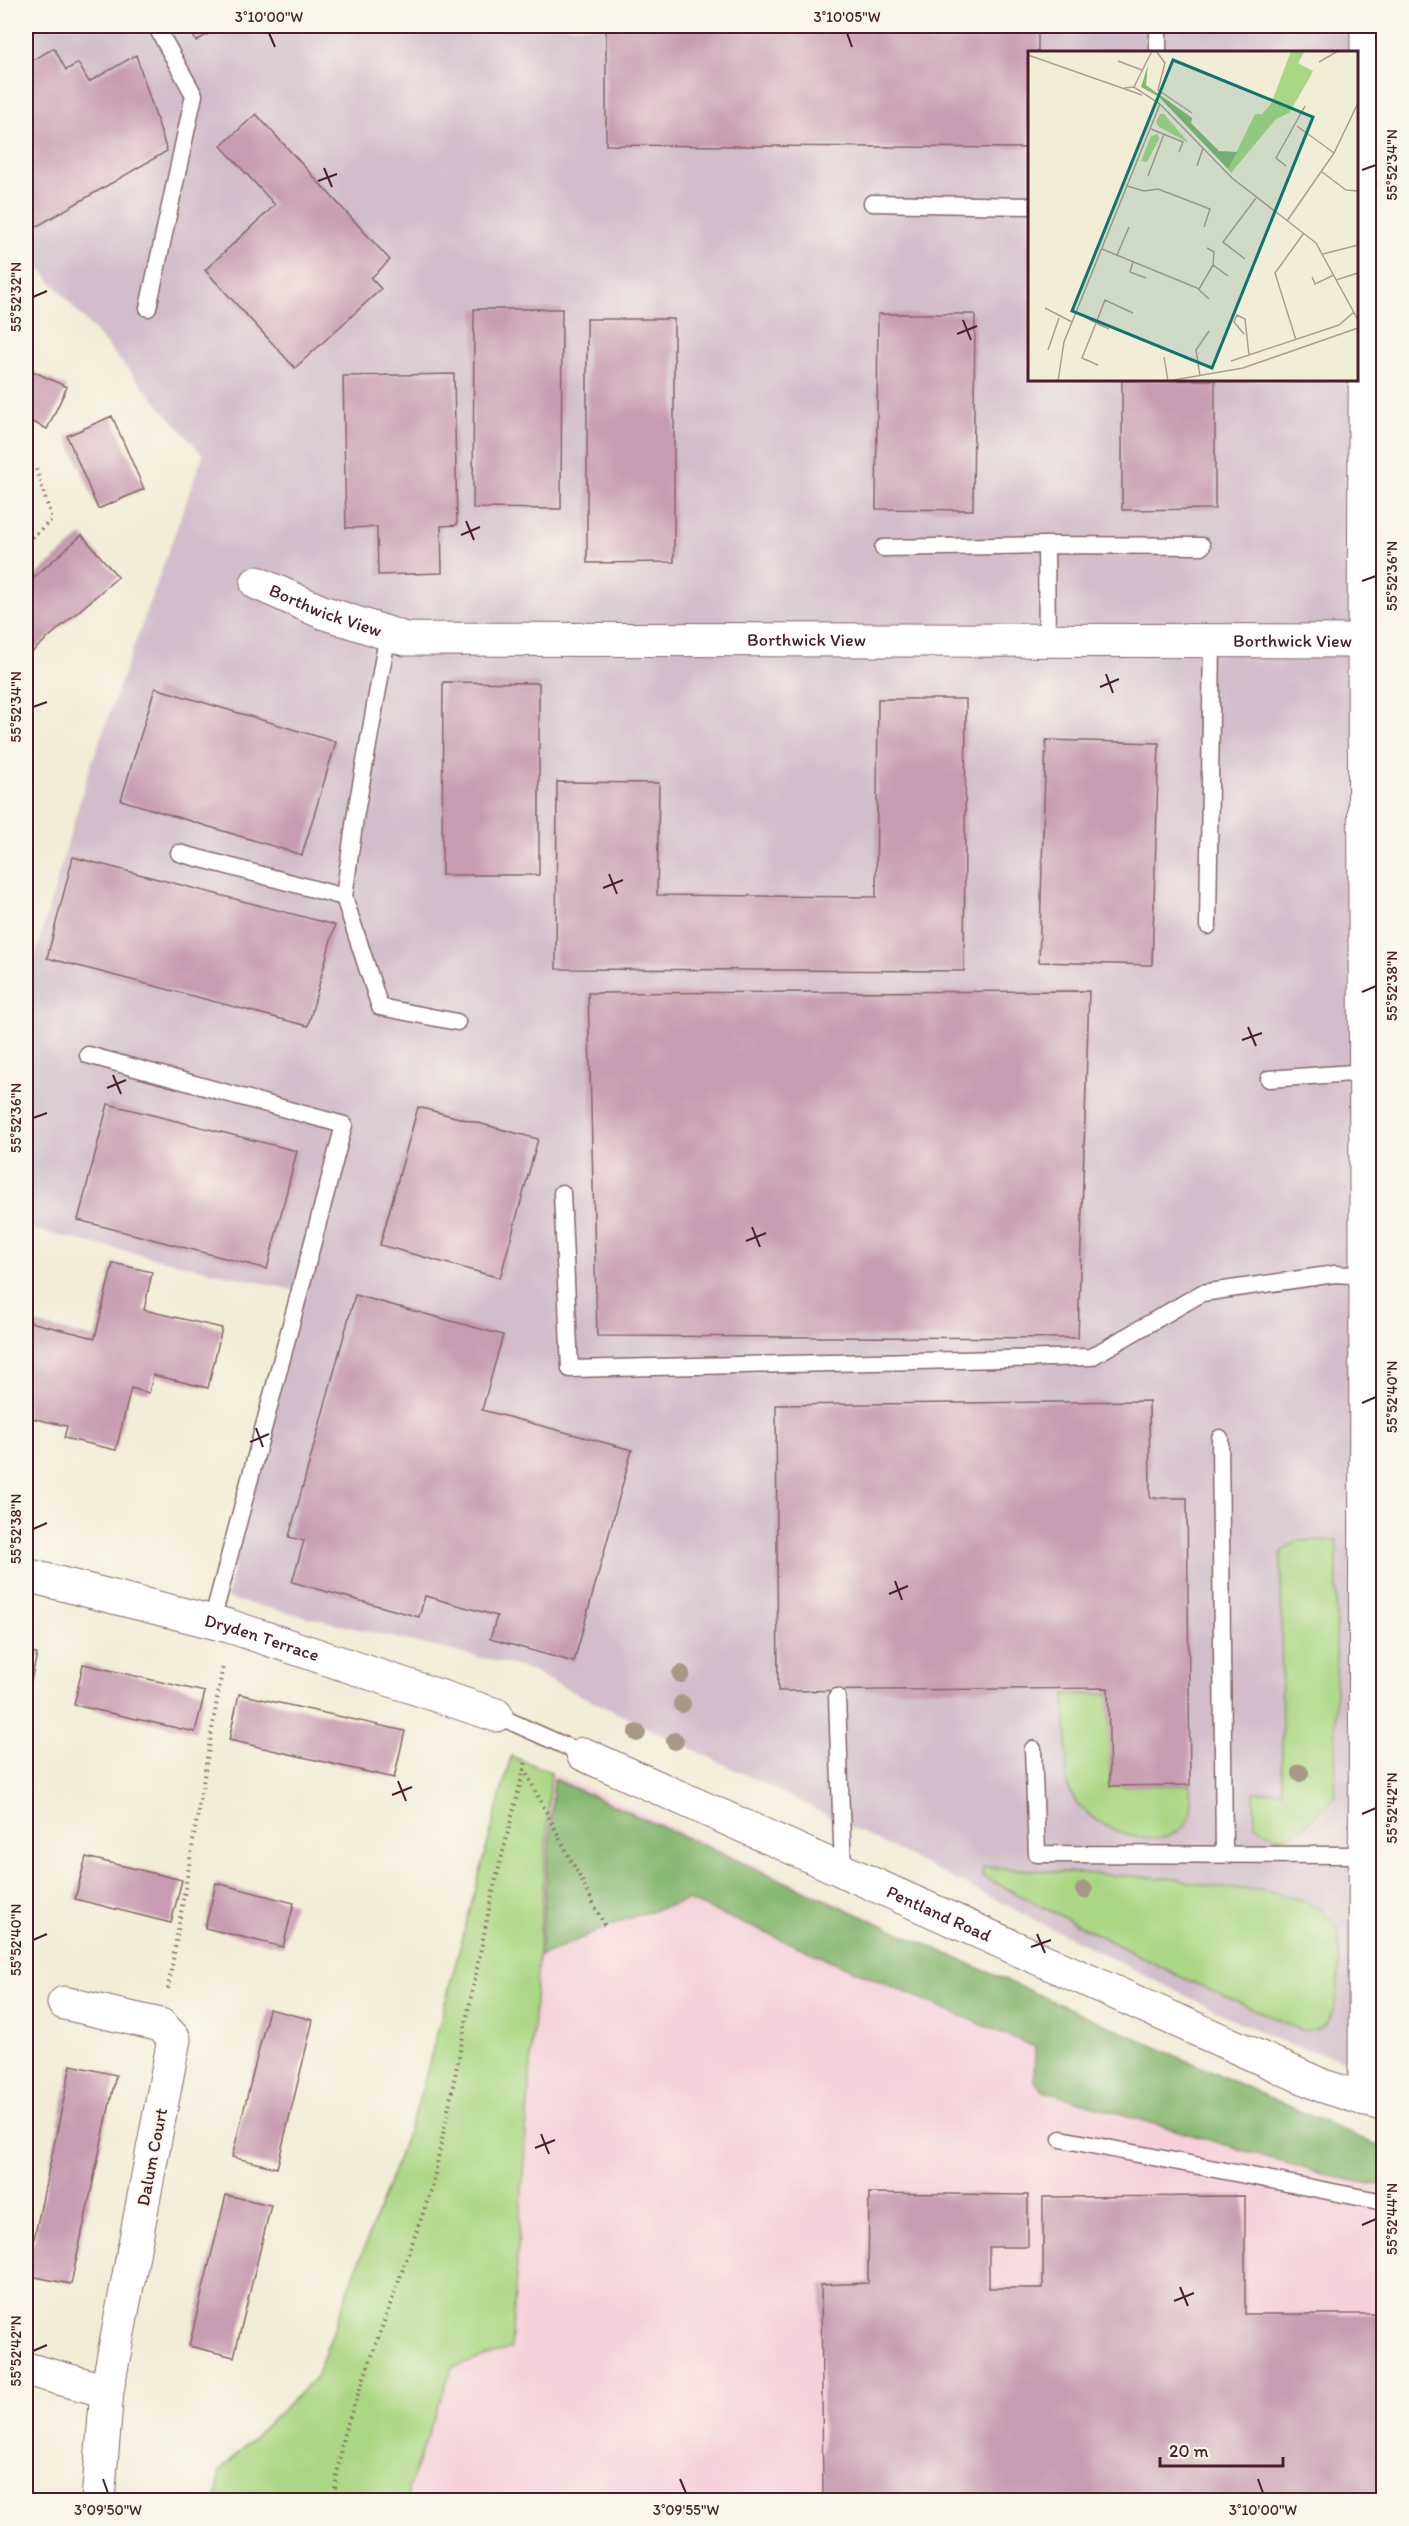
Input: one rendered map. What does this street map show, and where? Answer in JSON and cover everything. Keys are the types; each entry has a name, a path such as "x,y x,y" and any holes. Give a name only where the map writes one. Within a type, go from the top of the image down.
{"street":[{"path":"1367,26 1364,641 1365,1856 1374,2103"},
{"name":"Borthwick View","path":"257,583 322,612 405,639 1364,641"},
{"name":"Dryden Terrace","path":"26,1575 221,1623 496,1715"},
{"name":"Pentland Road","path":"583,1754 1323,2086 1374,2103"},
{"path":"64,2003 161,2025"},
{"name":"Dalum Court","path":"98,2500 108,2391 174,2038 161,2025"},
{"path":"26,2369 108,2391"}],"lane":[{"path":"148,308 194,95 156,26"},
{"path":"1158,26 1158,51"},
{"path":"872,203 1028,206"},
{"path":"1046,545 1047,640"},
{"path":"883,548 1046,545 1202,546"},
{"path":"388,633 355,818 344,897 380,1006 457,1022"},
{"path":"1208,926 1212,640"},
{"path":"178,853 344,897"},
{"path":"88,1055 344,1125 221,1623"},
{"path":"1269,1078 1366,1072"},
{"path":"562,1192 570,1369 1091,1358 1202,1293 1335,1274 1366,1276"},
{"path":"1220,1438 1224,1854"},
{"path":"837,1696 843,1870"},
{"name":"Pentland Road","path":"496,1715 583,1754"},
{"path":"1034,1749 1037,1854 1365,1856"},
{"path":"1061,2139 1383,2202"}],"path":[{"path":"26,463 36,469 51,519 26,543"},
{"path":"161,2025 174,1962 221,1623"},
{"path":"333,2500 343,2436 432,2188 492,1895 533,1731"},
{"path":"524,1768 606,1928"}],"shaded area":[{"path":"26,26 1383,26 1383,2072 1282,2042 1222,2014 777,1790 524,1668 226,1598 301,1292 26,1228 26,987 88,773 203,455 26,253"},
{"path":"551,1772 1383,2152 1383,2500 408,2500 407,2489 452,2368 511,2348"}],"green space":[{"path":"1337,1540 1335,1796 1295,1832 1288,1836 1277,1837 1255,1824 1254,1792 1282,1791 1281,1553 1295,1541"},
{"path":"1109,1694 1110,1786 1190,1785 1190,1817 1178,1831 1163,1838 1145,1838 1125,1834 1106,1826 1076,1801 1068,1787 1065,1695"},
{"path":"511,1756 551,1772 511,2348 452,2368 408,2489 408,2500 216,2500 220,2471 316,2377 419,2101"},
{"path":"554,1779 1383,2148 1383,2186 1330,2176 1044,2091 1034,2081 1035,2047 688,1900 626,1919 540,1956"},
{"path":"983,1867 1177,1879 1213,1887 1261,1890 1302,1900 1322,1910 1339,1930 1338,1986 1332,2015 1325,2024 1315,2030 1301,2030 1181,1977 982,1876"}],"building":[{"path":"188,26 223,26 196,41"},
{"path":"606,26 1038,26 1038,51 1028,51 1028,148 606,145"},
{"path":"54,48 66,70 78,63 89,82 136,55 167,151 34,228 26,213 26,64"},
{"path":"256,114 390,260 371,278 381,289 295,368 205,270 275,205 221,146"},
{"path":"474,309 562,309 561,509 473,508"},
{"path":"878,314 975,314 973,510 876,509"},
{"path":"587,319 674,319 674,562 587,563"},
{"path":"26,368 67,387 47,429 26,419"},
{"path":"454,374 457,525 441,526 442,573 378,575 377,527 346,528 343,376"},
{"path":"1122,381 1215,381 1215,509 1122,510"},
{"path":"112,416 144,489 98,509 67,436"},
{"path":"82,535 118,577 26,657 26,584"},
{"path":"443,682 539,683 539,875 442,875"},
{"path":"155,688 336,742 302,855 121,800"},
{"path":"878,699 966,699 964,971 556,969 557,782 659,783 657,895 876,897"},
{"path":"1046,740 1159,743 1152,965 1039,962"},
{"path":"73,857 335,925 308,1026 47,958"},
{"path":"1089,991 1078,1338 597,1336 588,993"},
{"path":"108,1104 297,1151 267,1269 78,1220"},
{"path":"418,1107 538,1139 500,1278 380,1245"},
{"path":"113,1263 152,1272 144,1310 222,1328 208,1388 153,1375 149,1393 131,1388 116,1450 64,1438 67,1426 26,1417 26,1321 95,1338"},
{"path":"355,1295 503,1335 482,1410 632,1450 574,1662 490,1639 497,1616 425,1596 419,1617 292,1582 304,1541 289,1537"},
{"path":"1149,1401 1150,1498 1187,1498 1190,1785 1110,1786 1108,1688 778,1691 776,1405"},
{"path":"26,1652 37,1654 26,1703"},
{"path":"83,1664 205,1692 195,1732 74,1705"},
{"path":"239,1694 405,1731 394,1778 229,1740"},
{"path":"86,1857 182,1880 171,1923 75,1899"},
{"path":"216,1883 294,1903 283,1947 205,1928"},
{"path":"269,2009 313,2020 277,2168 232,2157"},
{"path":"71,2065 116,2075 71,2284 30,2276 26,2294 26,2243 33,2244"},
{"path":"869,2193 1028,2195 1028,2247 989,2247 989,2288 1043,2288 1043,2197 1245,2196 1245,2314 1384,2314 1384,2500 823,2500 821,2285 868,2283"},
{"path":"226,2195 271,2205 234,2357 189,2346"}]}
